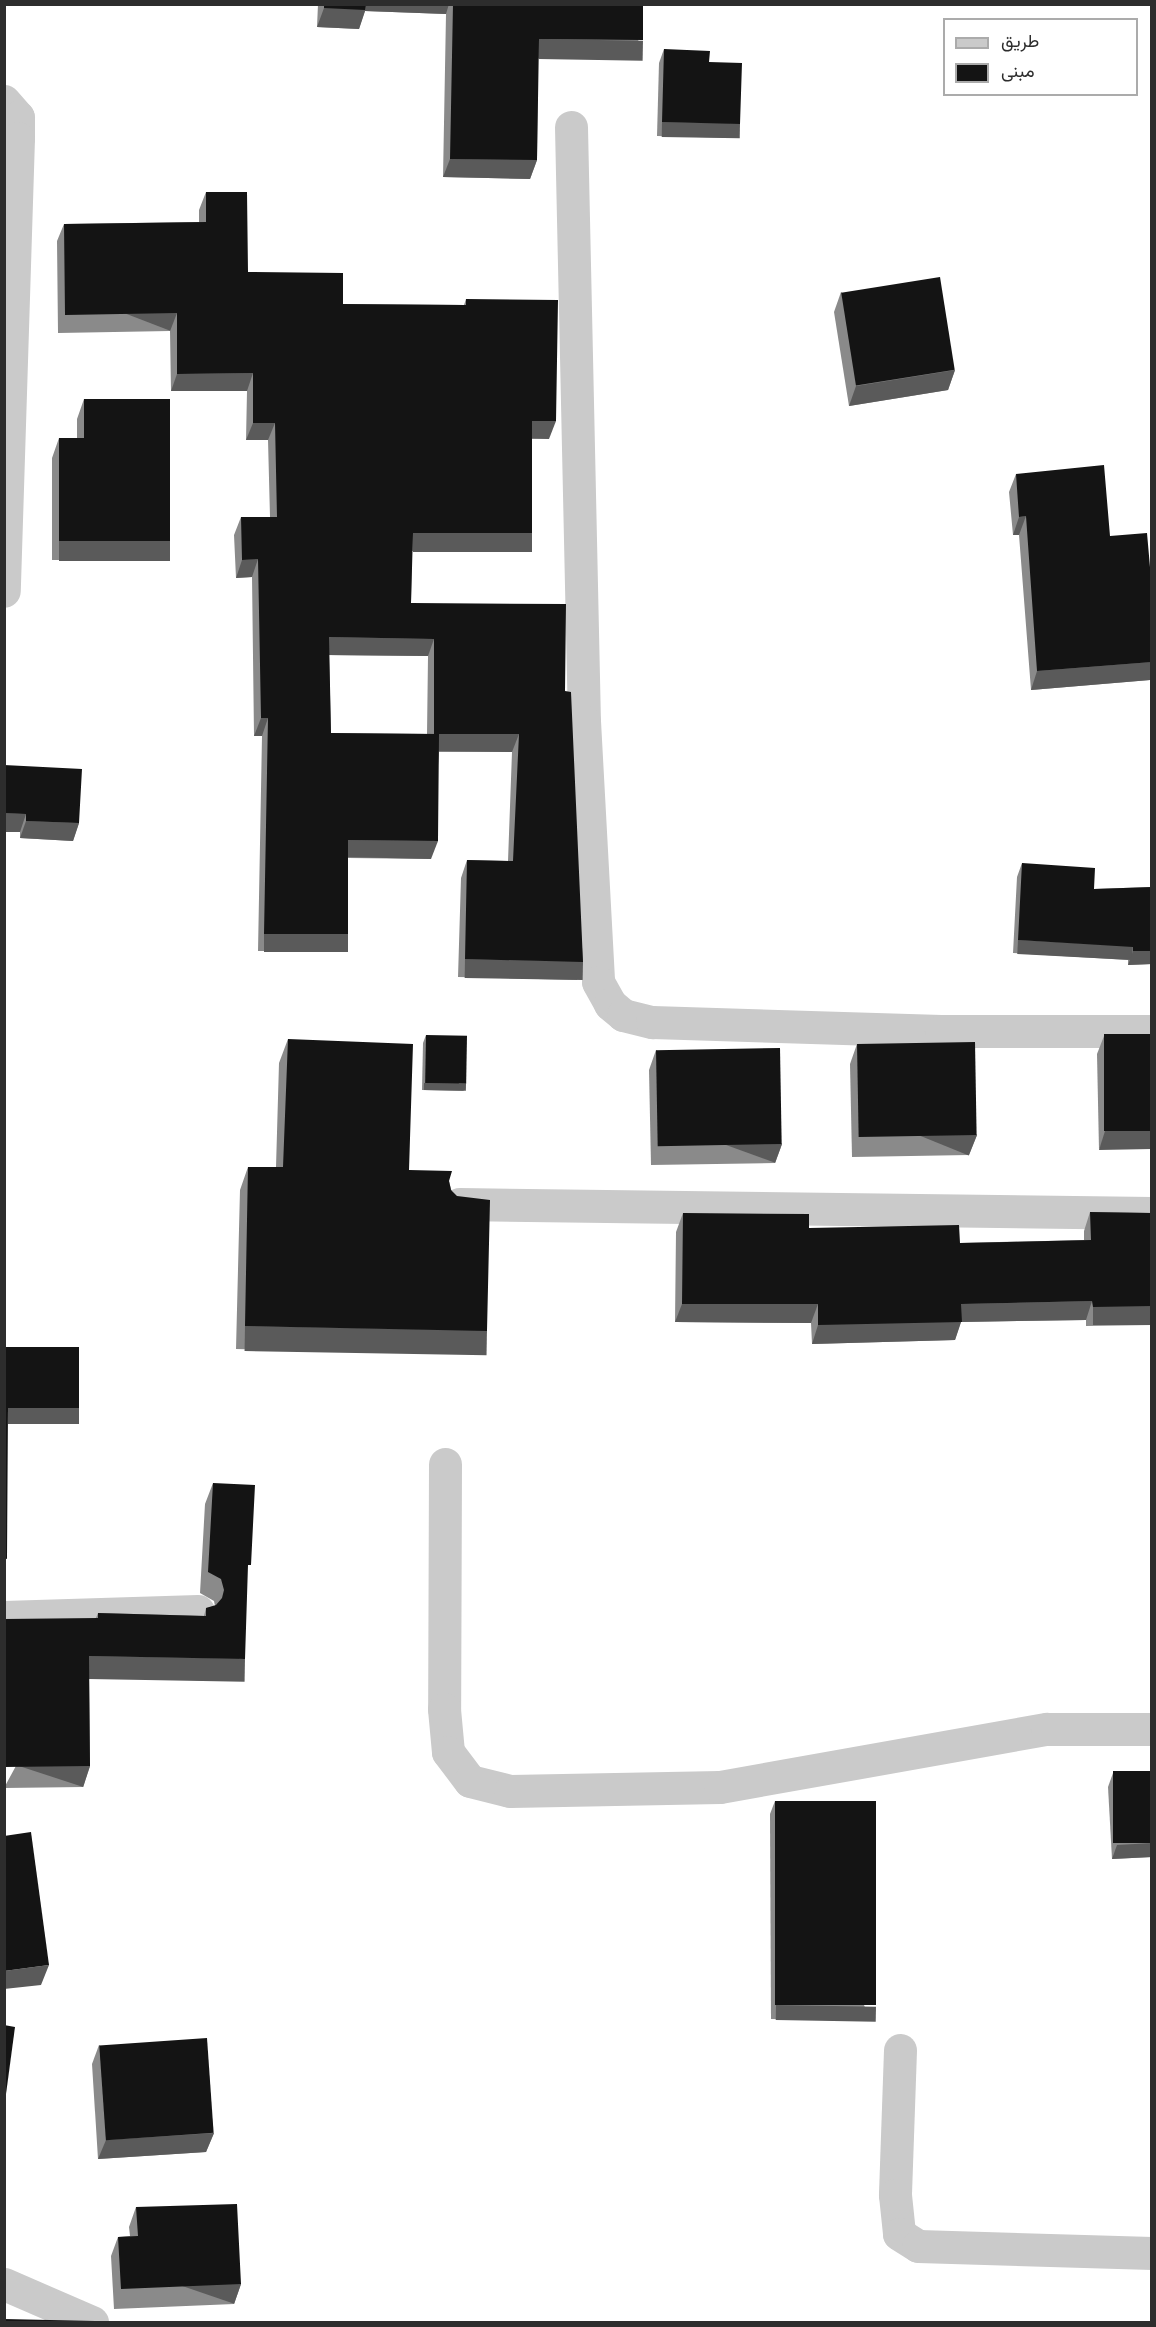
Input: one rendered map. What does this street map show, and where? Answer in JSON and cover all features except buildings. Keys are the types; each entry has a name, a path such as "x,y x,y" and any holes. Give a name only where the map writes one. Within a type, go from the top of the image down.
{"street":[{"path":"4,101 18,117 4,591"},
{"path":"571,127 584,721 598,982 610,1004 623,1015 652,1022 941,1031 1152,1031"},
{"path":"459,1204 1152,1213"},
{"path":"445,1464 444,1709 448,1752 470,1781 510,1791 720,1787 1047,1729 1152,1729"},
{"path":"4,1617 198,1611"},
{"path":"900,2050 896,2195 899,2234 918,2246 1152,2253"},
{"path":"4,2284 92,2322"}]}
